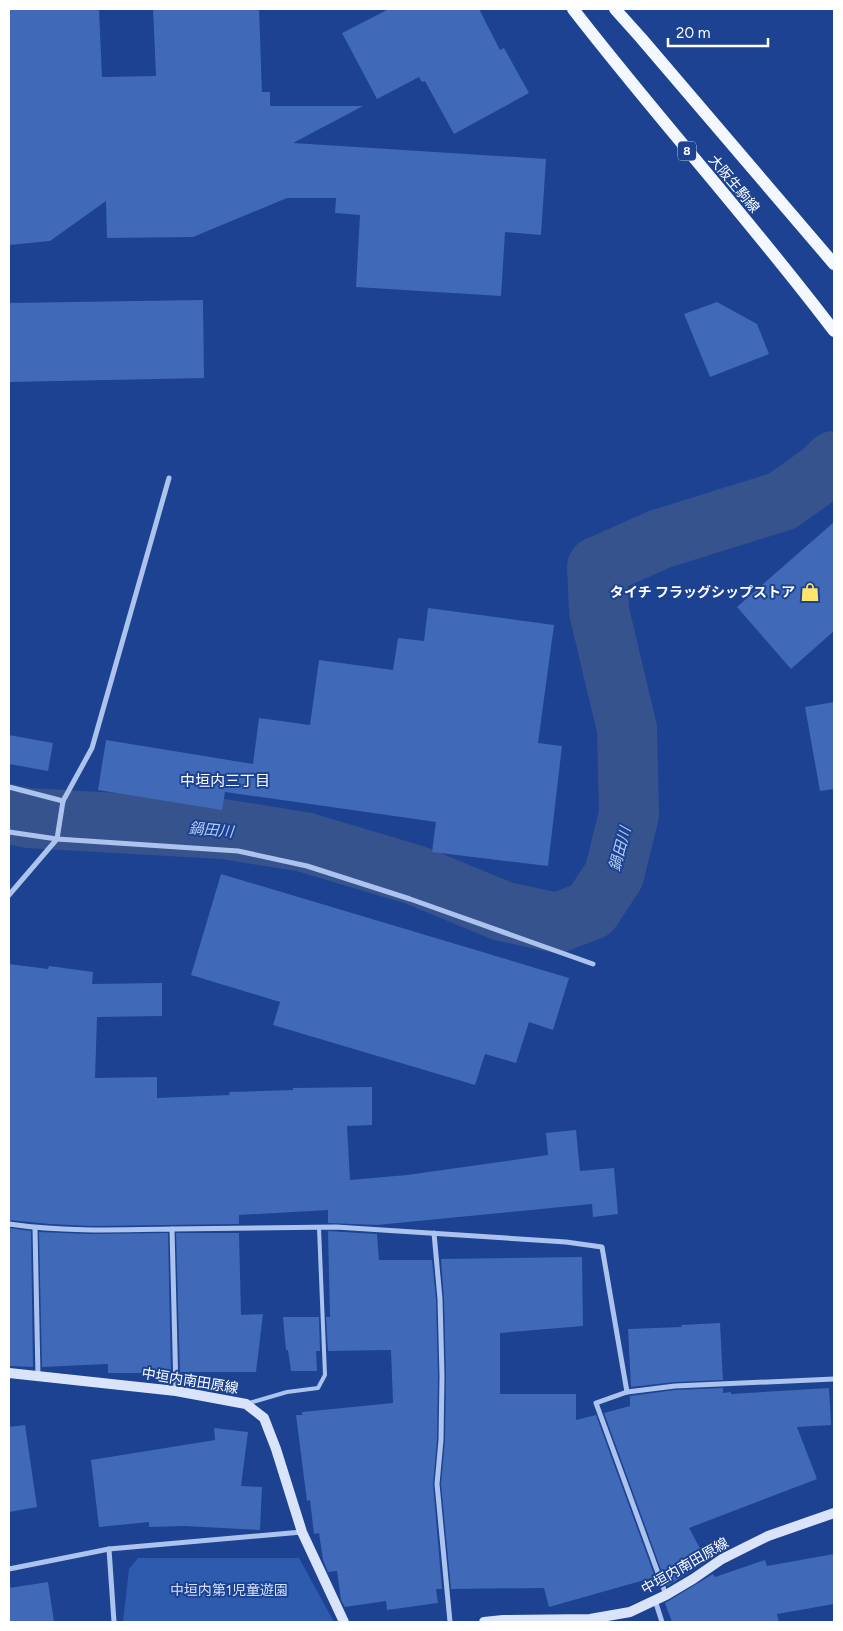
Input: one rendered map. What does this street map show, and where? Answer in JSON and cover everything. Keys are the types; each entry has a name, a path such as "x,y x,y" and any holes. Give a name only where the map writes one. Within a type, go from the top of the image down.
{"main road":[{"name":"大阪生駒線","path":"574,9 622,72 804,291 834,331"},
{"name":"大阪生駒線","path":"615,9 834,264"},
{"name":"中垣内南田原線","path":"9,1373 176,1391 246,1404 264,1418 276,1449 302,1532 344,1622"},
{"name":"中垣内南田原線","path":"484,1622 590,1619 630,1612 666,1595 722,1559 768,1536 834,1512"}],"street":[{"path":"9,895 57,839 63,801 92,748 169,478"},
{"path":"9,787 63,801"},
{"path":"9,832 57,839 238,851 307,866 410,899 593,964"},
{"path":"9,1224 35,1228 77,1230 336,1227 566,1242 602,1247 627,1392"},
{"path":"35,1228 38,1376"},
{"path":"172,1229 176,1391"},
{"path":"434,1233 440,1299 442,1376 441,1440 437,1484 450,1622"},
{"path":"666,1595 596,1403 627,1392 675,1386 834,1379"},
{"path":"9,1569 109,1549 302,1532"},
{"path":"109,1549 114,1622"},
{"path":"655,1600 662,1622"}],"lane":[{"path":"246,1404 288,1392 318,1388 325,1375 319,1228"}],"green space":[{"name":"中垣内第1児童遊園","path":"138,1558 299,1558 334,1622 123,1622 129,1569"}],"building":[{"path":"9,9 99,9 102,77 156,76 153,9 259,9 262,92 270,92 270,106 363,106 293,143 546,159 541,235 505,232 501,296 356,287 360,215 335,213 336,198 287,198 193,237 107,238 106,201 50,241 9,245"},
{"path":"389,9 479,9 500,50 504,48 529,93 454,134 425,81 422,82 419,77 377,99 342,33"},
{"path":"203,300 204,378 9,382 9,303"},
{"path":"717,302 757,324 769,354 710,377 684,314"},
{"path":"834,522 834,631 791,669 737,607"},
{"path":"428,608 554,625 538,743 562,746 548,866 432,852 436,822 225,792 222,810 98,790 106,740 253,764 259,718 310,725 319,660 393,670 398,638 424,641"},
{"path":"834,702 834,789 820,791 805,707"},
{"path":"9,735 53,743 48,771 9,764"},
{"path":"221,874 569,978 553,1030 529,1022 516,1063 485,1054 475,1085 273,1025 280,1002 191,975"},
{"path":"9,964 48,969 49,966 93,972 92,984 162,983 162,1016 97,1017 95,1078 157,1077 157,1098 230,1095 229,1092 293,1090 293,1088 372,1087 372,1125 347,1126 350,1180 407,1175 548,1155 546,1133 576,1130 580,1171 614,1168 618,1214 593,1217 592,1204 377,1225 328,1223 328,1210 239,1215 239,1224 91,1226 9,1220"},
{"path":"9,1228 31,1231 33,1367 9,1366"},
{"path":"328,1231 377,1234 379,1260 432,1260 436,1299 438,1376 437,1440 433,1484 442,1589 436,1589 438,1603 387,1610 386,1601 345,1607 341,1600 337,1571 328,1572 323,1560 319,1533 314,1534 310,1500 307,1501 296,1415 302,1415 302,1412 393,1403 391,1350 328,1351 326,1317 330,1317"},
{"path":"39,1232 90,1234 168,1233 171,1373 108,1373 108,1364 42,1367"},
{"path":"176,1233 239,1233 241,1315 263,1314 256,1372 180,1372"},
{"path":"582,1257 583,1326 500,1333 500,1394 576,1394 576,1420 596,1415 655,1577 549,1607 544,1588 451,1589 441,1484 445,1440 446,1376 441,1259"},
{"path":"283,1317 319,1317 320,1351 316,1351 317,1371 291,1371 288,1350 286,1350"},
{"path":"720,1323 723,1380 675,1382 631,1387 628,1329 682,1327 681,1325"},
{"path":"723,1388 723,1393 731,1392 731,1394 829,1388 831,1425 797,1427 817,1479 689,1528 707,1561 667,1586 604,1413 630,1406 630,1396 675,1390"},
{"path":"25,1425 37,1507 9,1512 9,1427"},
{"path":"214,1428 248,1432 241,1486 262,1487 260,1530 184,1526 149,1527 149,1522 99,1527 91,1460 215,1440"},
{"path":"834,1554 834,1604 777,1614 779,1622 672,1622 665,1603 713,1574 715,1577 765,1560 767,1566"},
{"path":"48,1582 54,1622 9,1622 9,1588"}],"waterway":[{"name":"鍋田川","path":"9,814 28,818 223,829 304,842 415,875 502,911 557,923 591,910 614,875 629,814 627,729 599,611 597,567 660,539 782,501 823,472 834,461"}],"place":[{"name":"タイチ フラッグシップストア","path":"810,592"}],"district":[{"name":"中垣内三丁目","path":"225,781"}]}
